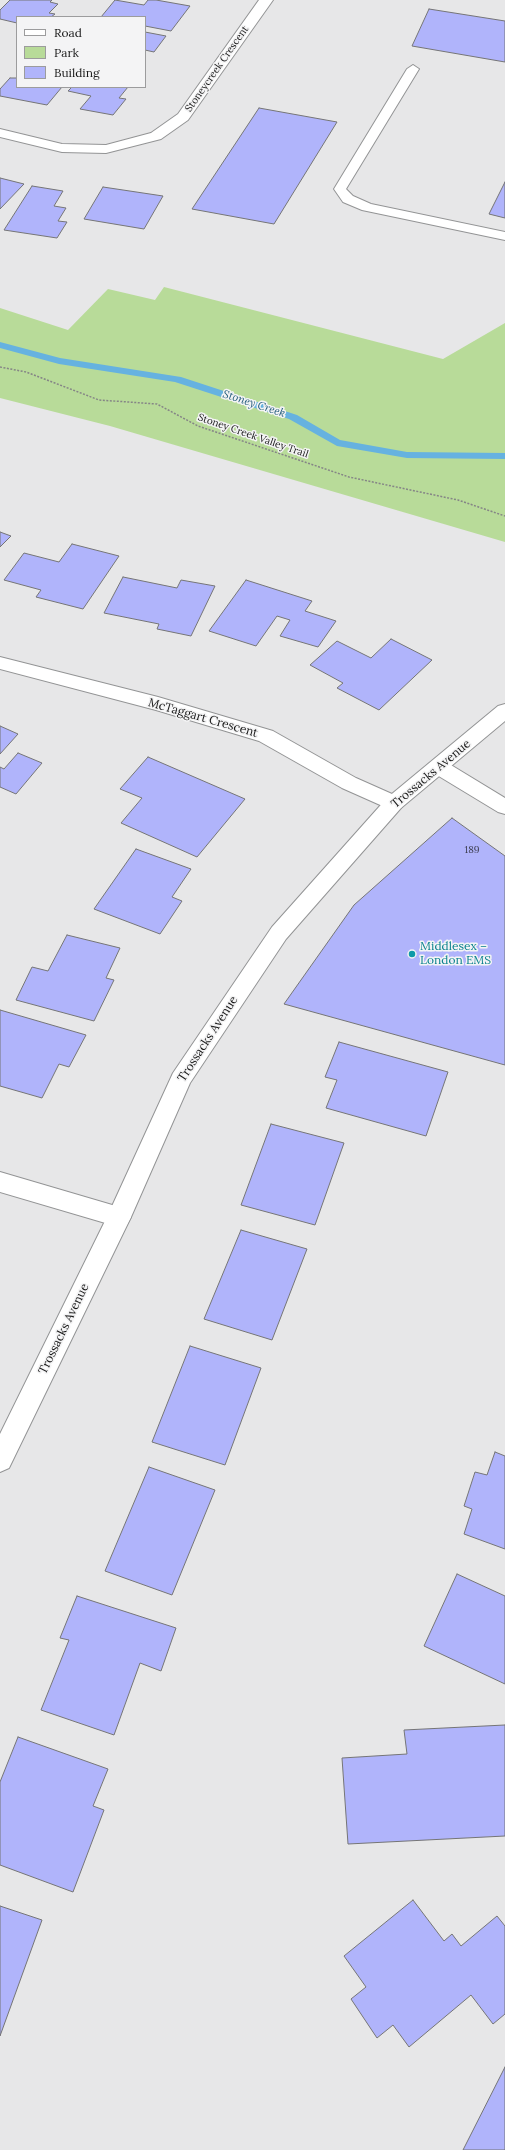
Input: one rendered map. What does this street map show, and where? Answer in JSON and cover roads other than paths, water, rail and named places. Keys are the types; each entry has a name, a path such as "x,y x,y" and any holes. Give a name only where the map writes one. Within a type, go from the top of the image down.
{"street":[{"name":"Stoneycreek Crescent","path":"0,133 62,148 106,149 156,136 183,117 266,0"},
{"name":"McTaggart Crescent","path":"0,663 158,704 266,736 349,783 394,803"},
{"name":"Trossacks Avenue","path":"0,1460 119,1217 180,1078 279,933 394,803 505,711"},
{"path":"439,767 505,807"},
{"path":"0,1182 119,1217"}],"lane":[{"path":"413,69 340,189 348,199 368,207 505,236"}],"waterway":[{"name":"Stoney Creek","path":"0,345 59,361 177,379 293,417 337,443 407,455 505,456"}],"place":[{"name":"Middlesex – London EMS","path":"412,954"}]}
